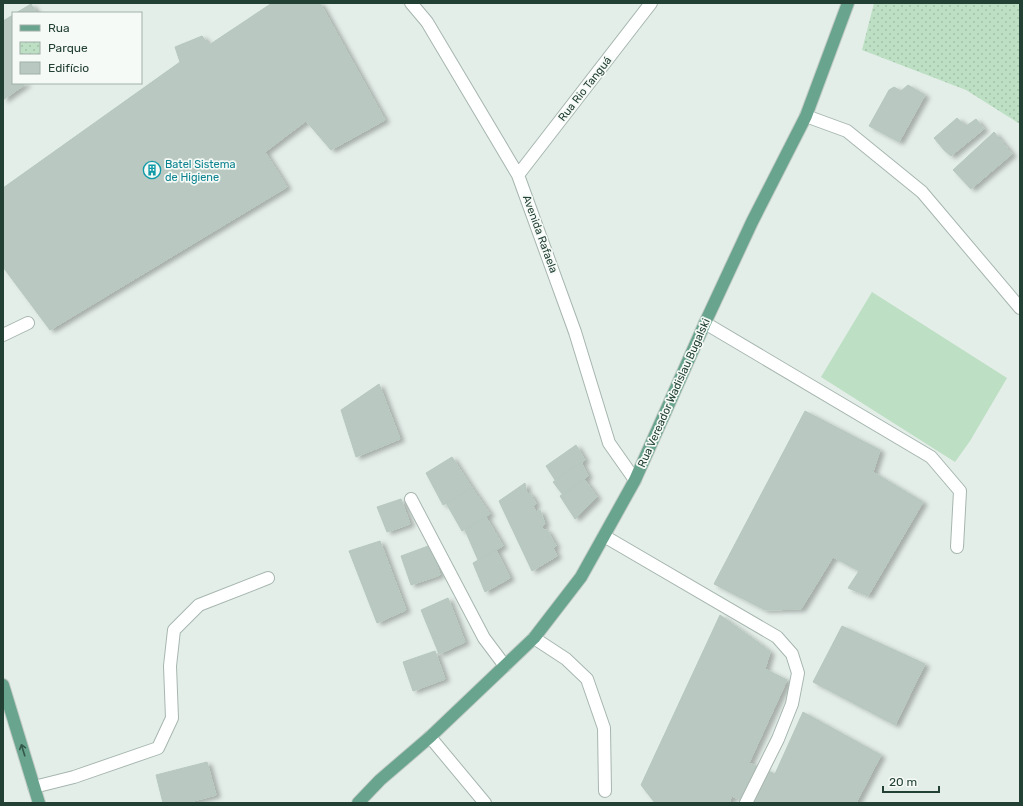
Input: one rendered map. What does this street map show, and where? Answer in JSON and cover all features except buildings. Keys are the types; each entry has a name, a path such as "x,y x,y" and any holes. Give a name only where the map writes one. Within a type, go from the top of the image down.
{"main road":[{"name":"Rua Vereador Wadislau Bugalski","path":"358,803 380,780 430,737 534,638 581,577 635,480 752,222 806,116 848,3"},
{"path":"3,685 39,803"}],"street":[{"name":"Avenida Rafaela","path":"411,3 427,22 518,175 575,332 609,443 635,480"},
{"name":"Rua Rio Tanguá","path":"518,175 651,3"},
{"path":"806,116 847,131 922,192 1020,308"},
{"path":"3,335 28,323"},
{"path":"705,323 930,457 960,491 957,547"},
{"path":"411,499 484,638 505,666"},
{"path":"604,536 777,637 792,654 798,673 792,704 778,739 746,803"},
{"path":"34,787 74,777 158,748 172,718 170,666 174,630 199,605 268,578"},
{"path":"534,638 566,659 587,679 604,728 605,791"},
{"path":"430,737 485,803"}],"green space":[{"path":"874,3 1020,3 1020,124 966,90 862,50"},
{"path":"872,292 1007,378 970,441 955,462 821,377"}],"place":[{"name":"Batel Sistema de Higiene","path":"152,170"}]}
